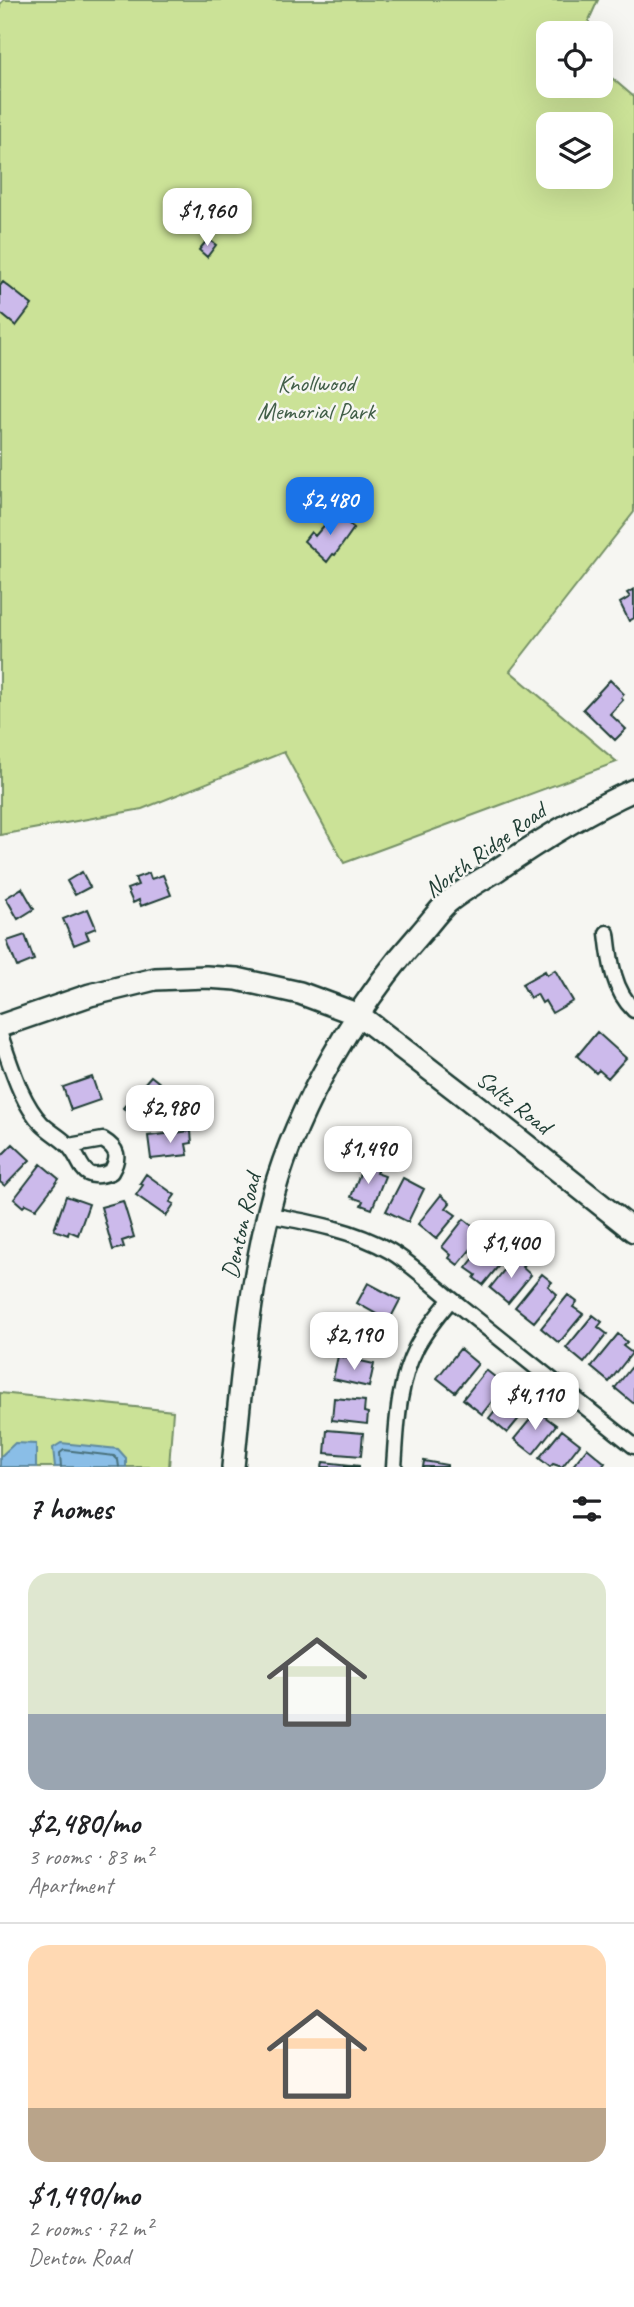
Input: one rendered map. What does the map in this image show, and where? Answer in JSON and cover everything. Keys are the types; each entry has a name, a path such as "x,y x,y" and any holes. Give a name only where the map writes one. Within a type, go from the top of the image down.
{"street":[{"name":"North Ridge Road","path":"359,1015 401,955 449,902 544,838 607,802 634,790"},
{"path":"607,933 611,965 624,1000 634,1010"},
{"path":"0,1026 118,986 155,979 206,977 270,985 359,1015"},
{"name":"Denton Road","path":"233,1467 247,1327 269,1215 284,1163 302,1117 319,1082 359,1015"},
{"name":"Saltz Road","path":"359,1015 634,1231"},
{"path":"0,1035 26,1101 43,1124 69,1146"},
{"path":"269,1215 354,1235 402,1259 634,1446"},
{"path":"394,1467 400,1402 409,1362 417,1345 451,1299"}],"green space":[{"name":"Knollwood Memorial Park","path":"4,0 598,0 589,21 536,21 536,98 613,98 613,79 634,97 634,512 510,671 617,762 344,863 284,752 142,809 0,835 0,4"},
{"path":"0,1393 173,1411 169,1467 0,1467"}],"water":[{"path":"15,1443 36,1444 36,1467 0,1467 0,1457"},
{"path":"61,1443 118,1449 126,1458 126,1467 55,1467 53,1448"}],"building":[{"path":"208,239 216,245 207,257 199,250"},
{"path":"3,282 32,305 16,326 0,313 0,286"},
{"path":"335,513 354,528 327,562 304,541 311,532 315,536"},
{"path":"634,589 634,618 629,621 620,603 630,597 627,593"},
{"path":"610,680 624,694 621,698 623,700 610,714 626,729 615,740 583,709"},
{"path":"82,872 90,887 75,895 67,881"},
{"path":"149,873 151,879 163,875 171,895 141,906 139,900 133,903 127,889 138,885 135,878"},
{"path":"22,888 34,909 18,919 6,898"},
{"path":"88,909 96,928 86,932 89,939 74,945 63,919"},
{"path":"25,935 34,960 17,967 7,941"},
{"path":"555,970 573,1001 552,1013 537,994 530,998 522,984 545,971 547,975"},
{"path":"597,1032 626,1058 608,1078 599,1070 596,1073 577,1056"},
{"path":"151,1076 161,1084 157,1089 165,1096 141,1124 123,1108"},
{"path":"92,1077 100,1100 71,1110 63,1087"},
{"path":"191,1131 192,1143 186,1144 188,1155 151,1159 148,1136"},
{"path":"13,1144 30,1160 5,1186 0,1182 0,1157"},
{"path":"364,1163 378,1168 376,1173 385,1176 372,1209 361,1205 363,1201 351,1197"},
{"path":"41,1164 59,1179 36,1209 26,1204 23,1207 14,1199"},
{"path":"146,1174 175,1195 170,1202 174,1204 166,1216 136,1195"},
{"path":"403,1178 424,1189 408,1222 386,1211"},
{"path":"441,1195 450,1203 446,1208 456,1215 436,1239 418,1224"},
{"path":"66,1196 89,1204 78,1235 54,1230"},
{"path":"123,1201 134,1237 122,1241 124,1247 113,1250 101,1207"},
{"path":"464,1219 476,1228 473,1232 480,1238 458,1265 442,1247"},
{"path":"489,1239 501,1248 498,1252 505,1258 483,1285 474,1278 476,1275 466,1268"},
{"path":"516,1255 526,1262 522,1267 531,1275 508,1303 490,1288"},
{"path":"542,1274 552,1282 548,1286 557,1294 534,1322 515,1307"},
{"path":"368,1283 400,1300 389,1321 357,1303"},
{"path":"568,1295 577,1302 573,1307 583,1314 559,1343 541,1328"},
{"path":"593,1315 602,1322 598,1327 607,1334 584,1363 566,1348"},
{"path":"351,1319 385,1333 376,1355 342,1341"},
{"path":"618,1334 627,1342 623,1346 632,1353 609,1382 591,1367"},
{"path":"460,1349 478,1364 455,1392 437,1378"},
{"path":"338,1356 374,1364 369,1387 333,1379"},
{"path":"634,1364 634,1402 633,1403 615,1388"},
{"path":"486,1370 505,1385 482,1414 463,1399"},
{"path":"512,1389 531,1404 507,1433 489,1418"},
{"path":"334,1398 365,1401 367,1424 332,1420"},
{"path":"537,1411 556,1425 533,1454 514,1439"},
{"path":"327,1430 363,1433 361,1456 325,1453"},
{"path":"562,1430 580,1444 562,1467 553,1464 550,1467 539,1458"},
{"path":"587,1448 605,1463 602,1467 572,1467"},
{"path":"424,1461 447,1465 447,1467 423,1467"},
{"path":"323,1462 359,1466 359,1467 322,1467"}]}
